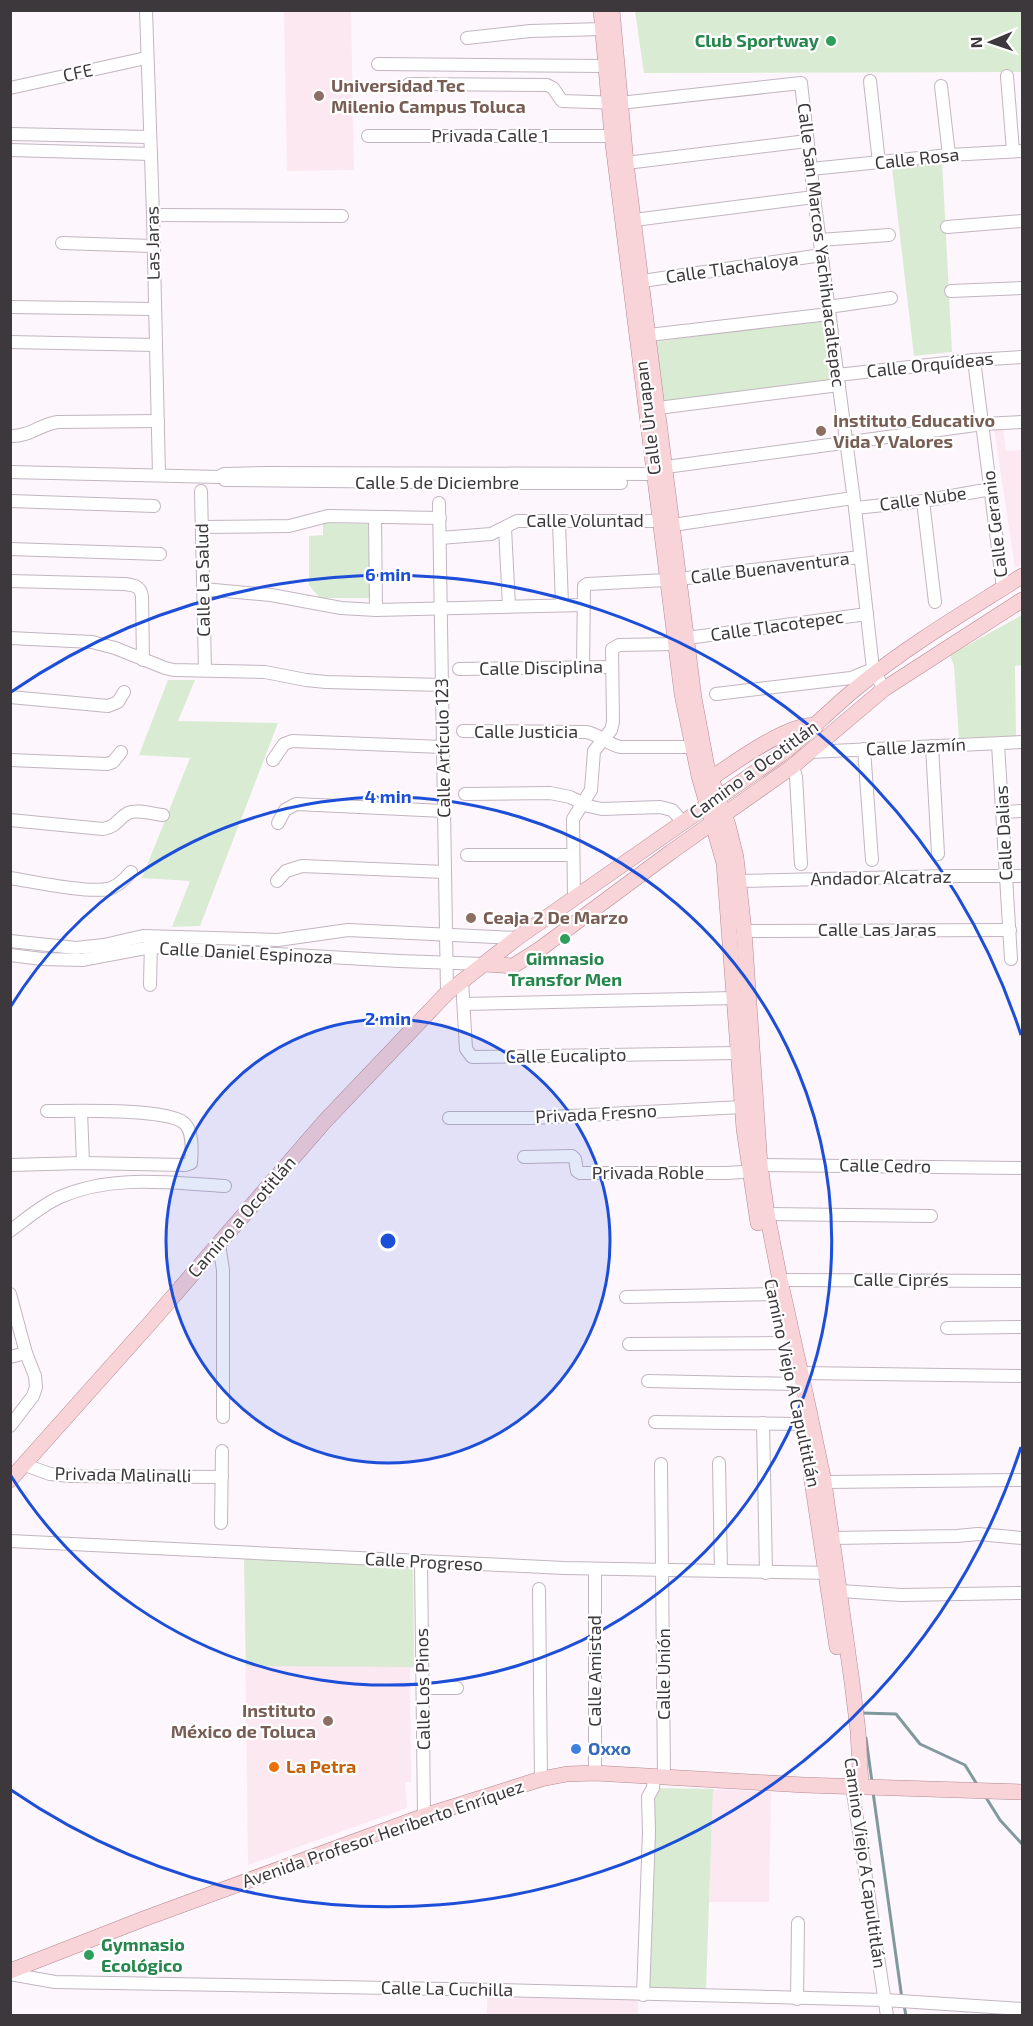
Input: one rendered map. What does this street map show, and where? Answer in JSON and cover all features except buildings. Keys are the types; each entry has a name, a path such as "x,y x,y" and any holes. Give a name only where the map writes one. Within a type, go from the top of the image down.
{"main road":[{"name":"Calle Uruapan","path":"601,10 606,66 627,163 649,334 658,408 659,475"},
{"name":"Calle Uruapan","path":"612,10 614,104 612,136 667,523 692,747 707,782 718,819"},
{"name":"Camino a Ocotitlán","path":"10,1480 325,1121 447,993 518,938 713,802 816,726 874,672 938,627 1023,576"},
{"name":"Camino a Ocotitlán","path":"484,964 508,966 517,964 793,766 884,690 1023,600"},
{"name":"Calle Uruapan","path":"681,641 707,782"},
{"path":"707,782 786,732 806,725 816,726"},
{"name":"Camino Viejo A Capultitlán","path":"718,819 734,845 739,881 744,931 755,1168 767,1214 784,1343 797,1378 803,1424 831,1573 856,1786"},
{"name":"Camino Viejo A Capultitlán","path":"718,819 724,863 742,1107 776,1287 824,1482 832,1538 831,1573 840,1592 856,1712 856,1786"},
{"name":"Avenida Profesor Heriberto Enríquez","path":"10,1972 146,1918 424,1816 541,1779 567,1774 595,1773 1023,1792"}],"street":[{"name":"Las Jaras","path":"146,10 159,475"},
{"path":"467,38 530,31 603,29"},
{"name":"CFE","path":"10,88 146,58"},
{"path":"378,64 606,66"},
{"path":"1007,76 1018,151"},
{"path":"870,81 879,163"},
{"name":"Calle San Marcos Yachihuacaltepec","path":"614,104 801,83 874,672 884,690"},
{"path":"409,84 547,85 553,88 562,101 614,104"},
{"path":"941,86 949,155"},
{"path":"10,135 150,137"},
{"name":"Privada Calle 1","path":"368,136 612,136"},
{"path":"627,163 807,141"},
{"path":"10,150 151,154"},
{"name":"Calle Rosa","path":"811,169 949,155 1018,151"},
{"path":"634,220 814,197"},
{"path":"153,215 342,216"},
{"path":"947,227 1023,221"},
{"path":"820,240 889,235"},
{"path":"62,243 153,246"},
{"name":"Calle Tlachaloya","path":"642,281 822,255"},
{"path":"951,291 1023,288"},
{"path":"649,334 829,311 891,298"},
{"path":"10,307 154,309"},
{"path":"10,342 155,345"},
{"name":"Calle Orquídeas","path":"658,408 974,360 1023,357"},
{"name":"Calle Geranio","path":"974,360 1003,588"},
{"path":"10,436 24,435 46,424 58,422 158,421"},
{"name":"Calle 5 de Diciembre","path":"10,472 219,477 224,474 266,473 659,475 845,442 983,424 1023,422"},
{"name":"Calle Nube","path":"667,523 854,503 923,501 991,489"},
{"name":"Calle La Salud","path":"201,491 205,670"},
{"path":"10,501 154,506"},
{"path":"923,501 935,602"},
{"name":"Calle Artículo 123","path":"439,503 447,993"},
{"path":"202,527 289,526 328,516 440,518"},
{"path":"375,517 376,610"},
{"name":"Calle Voluntad","path":"440,537 491,534 517,521 667,523"},
{"path":"559,522 562,605"},
{"path":"506,528 509,606"},
{"path":"10,549 160,554"},
{"name":"Calle Buenaventura","path":"583,605 583,589 587,584 673,580 860,557"},
{"path":"10,581 124,584 139,588 142,597 143,660"},
{"path":"203,589 271,595 341,608 376,610 583,605 583,668"},
{"name":"Calle Tlacotepec","path":"681,641 867,614"},
{"path":"10,638 92,642 174,670 265,672 326,682 442,685"},
{"name":"Calle Disciplina","path":"459,669 612,668 611,653 616,646 681,641"},
{"path":"574,898 573,819 593,785 594,751 610,730 613,722 612,668"},
{"path":"716,694 851,678 874,672"},
{"path":"10,696 108,706 118,702 124,692"},
{"name":"Calle Justicia","path":"463,731 586,732 593,733 620,747 692,747"},
{"path":"273,760 284,744 292,741 443,747"},
{"name":"Calle Jazmín","path":"810,752 1023,742"},
{"name":"Calle Dalias","path":"998,744 1011,959"},
{"path":"932,746 938,854"},
{"path":"864,749 872,860"},
{"path":"10,760 107,764 113,762 121,752"},
{"path":"793,766 796,777 801,864"},
{"path":"465,794 550,793 570,797 602,809 660,807 675,812 683,822"},
{"path":"278,823 285,810 296,804 444,811"},
{"path":"1002,812 1023,811"},
{"path":"10,820 103,829 115,826 129,813 163,815"},
{"path":"467,855 572,855"},
{"path":"277,881 286,871 302,866 445,872"},
{"path":"10,878 79,888 106,889 118,885 131,872"},
{"name":"Andador Alcatraz","path":"739,881 1023,876"},
{"name":"Calle Daniel Espinoza","path":"10,956 82,960 151,941 278,940 348,930 518,938"},
{"name":"Calle Las Jaras","path":"744,931 1010,930"},
{"name":"Calle Daniel Espinoza","path":"10,941 76,948 104,945 130,938 484,964"},
{"path":"150,985 151,941"},
{"name":"Calle Eucalipto","path":"462,980 466,1049 472,1057 738,1053"},
{"path":"464,1004 735,998"},
{"name":"Privada Fresno","path":"449,1118 532,1118 742,1107"},
{"path":"10,1165 190,1164 190,1132 185,1123 175,1118 130,1113 47,1111"},
{"path":"81,1111 83,1163"},
{"name":"Privada Roble","path":"524,1157 572,1156 575,1159 577,1172 580,1173 727,1173 755,1168"},
{"name":"Calle Cedro","path":"755,1168 1023,1168"},
{"path":"10,1232 58,1198 89,1186 121,1181 225,1186"},
{"path":"767,1214 931,1216"},
{"path":"219,1244 223,1270 223,1417"},
{"name":"Calle Ciprés","path":"626,1297 776,1287 1023,1281"},
{"path":"10,1294 26,1353 35,1376 35,1392 10,1426"},
{"path":"947,1328 1023,1327"},
{"path":"629,1344 784,1343"},
{"path":"10,1357 26,1353"},
{"path":"648,1381 1023,1376"},
{"path":"655,1422 803,1424"},
{"path":"763,1423 766,1573"},
{"path":"221,1523 222,1451"},
{"path":"719,1463 722,1571"},
{"name":"Calle Unión","path":"643,1995 650,1832 648,1797 659,1777 663,1571 662,1464"},
{"name":"Privada Malinalli","path":"24,1465 50,1474 70,1476 222,1477"},
{"path":"824,1482 1023,1480"},
{"path":"832,1538 984,1534 1023,1538"},
{"name":"Calle Progreso","path":"10,1541 595,1569 831,1573"},
{"name":"Calle Los Pinos","path":"421,1562 424,1816"},
{"name":"Calle Amistad","path":"595,1569 595,1773"},
{"path":"539,1589 541,1779"},
{"path":"840,1592 901,1595 1023,1593"},
{"path":"423,1688 457,1688"},
{"name":"Camino Viejo A Capultitlán","path":"856,1786 887,2016"},
{"path":"797,1999 798,1923"},
{"name":"Calle La Cuchilla","path":"10,1972 55,1982 489,1989 885,2000 1023,2009"}],"shaded area":[{"name":"Universidad Tec Milenio Campus Toluca","path":"284,11 351,11 354,170 287,171"},
{"path":"1003,427 1006,451 1022,450 1022,564 1015,568 994,428"},
{"name":"Instituto México de Toluca","path":"244,1556 413,1568 414,1667 410,1668 411,1782 405,1782 407,1808 248,1865"},
{"path":"713,1789 771,1792 769,1902 709,1902"},
{"path":"487,1997 638,1999 638,2015 487,2016"}],"green space":[{"name":"Club Sportway","path":"635,11 1022,11 1022,72 644,73"},
{"path":"942,159 952,352 914,356 892,168"},
{"path":"824,319 831,380 662,402 654,342"},
{"path":"323,523 368,524 370,598 320,598 309,585 309,536 323,535"},
{"path":"1022,615 1022,665 1015,666 1016,736 959,738 954,666 950,655"},
{"path":"168,680 195,680 178,721 278,723 200,926 172,927 190,881 142,878 190,758 139,755"},
{"path":"244,1556 413,1568 414,1667 246,1666"},
{"path":"654,1788 713,1789 706,1989 646,1988"}],"waterway":[{"path":"862,1713 896,1714 920,1744 965,1765 978,1786"},
{"path":"866,1738 872,1782"},
{"path":"873,1792 902,1999"},
{"path":"985,1796 1000,1820 1022,1844"},
{"path":"904,2005 906,2016"}],"place":[{"name":"Club Sportway","path":"831,41"},
{"name":"Universidad Tec Milenio Campus Toluca","path":"319,96"},
{"name":"Instituto Educativo Vida Y Valores","path":"821,431"},
{"name":"Ceaja 2 De Marzo","path":"471,918"},
{"name":"Gimnasio Transfor Men","path":"565,939"},
{"name":"Instituto México de Toluca","path":"328,1721"},
{"name":"Oxxo","path":"576,1749"},
{"name":"La Petra","path":"274,1767"},
{"name":"Gymnasio Ecológico","path":"89,1955"}]}
